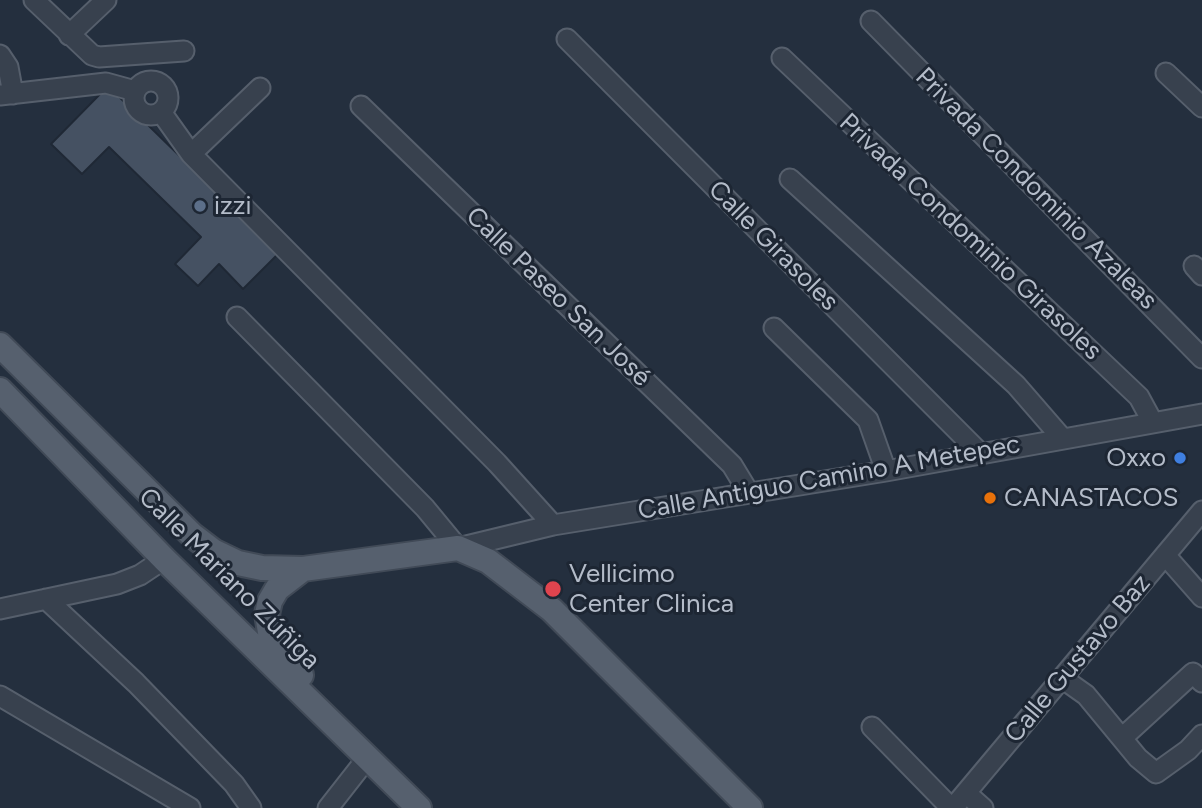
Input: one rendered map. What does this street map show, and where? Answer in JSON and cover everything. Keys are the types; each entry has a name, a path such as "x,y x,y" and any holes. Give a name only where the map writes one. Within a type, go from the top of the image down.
{"main road":[{"name":"Calle Mariano Zúñiga","path":"0,345 192,535 213,551 238,563 262,568 303,569 458,548"},
{"name":"Calle Mariano Zúñiga","path":"0,390 163,559 419,808"},
{"path":"62,453 86,431"},
{"path":"458,548 488,561 552,610 750,808"},
{"path":"303,569 277,589 270,601 267,614 270,632 368,757"}],"street":[{"path":"34,0 92,55 99,57 184,51"},
{"path":"69,35 106,0"},
{"name":"Privada Condominio Azaleas","path":"871,21 1202,358"},
{"name":"Calle Girasoles","path":"566,39 980,453"},
{"path":"0,55 8,67 6,95 106,83 135,91 134,102 140,112 150,115 161,112 191,154 498,463 553,525"},
{"name":"Privada Condominio Girasoles","path":"782,58 1139,397 1152,421"},
{"path":"1166,73 1202,107"},
{"path":"191,154 260,88"},
{"name":"Calle Paseo San José","path":"361,106 732,465 749,494"},
{"path":"790,179 1016,385 1062,438"},
{"path":"237,317 425,508 458,548"},
{"path":"774,328 868,420 886,471"},
{"name":"Calle Antiguo Camino A Metepec","path":"458,548 553,525 886,471 1202,414"},
{"name":"Calle Gustavo Baz","path":"952,808 1202,510"},
{"path":"1165,555 1202,597"},
{"path":"0,609 117,584 140,575 163,559"},
{"path":"46,599 145,693 234,785 251,808"},
{"path":"1122,738 1192,673 1202,682"},
{"path":"1062,678 1086,695 1156,773 1188,750 1202,736"},
{"path":"0,696 190,808"},
{"path":"872,727 952,808"},
{"path":"328,808 368,757"},
{"path":"966,793 983,808"}],"building":[{"name":"izzi","path":"108,86 279,253 243,289 219,264 198,286 175,264 201,237 109,147 82,174 51,144"}],"place":[{"name":"izzi","path":"200,206"},
{"name":"Oxxo","path":"1180,458"},
{"name":"CANASTACOS","path":"990,498"},
{"name":"Vellicimo Center Clinica","path":"553,589"}]}
